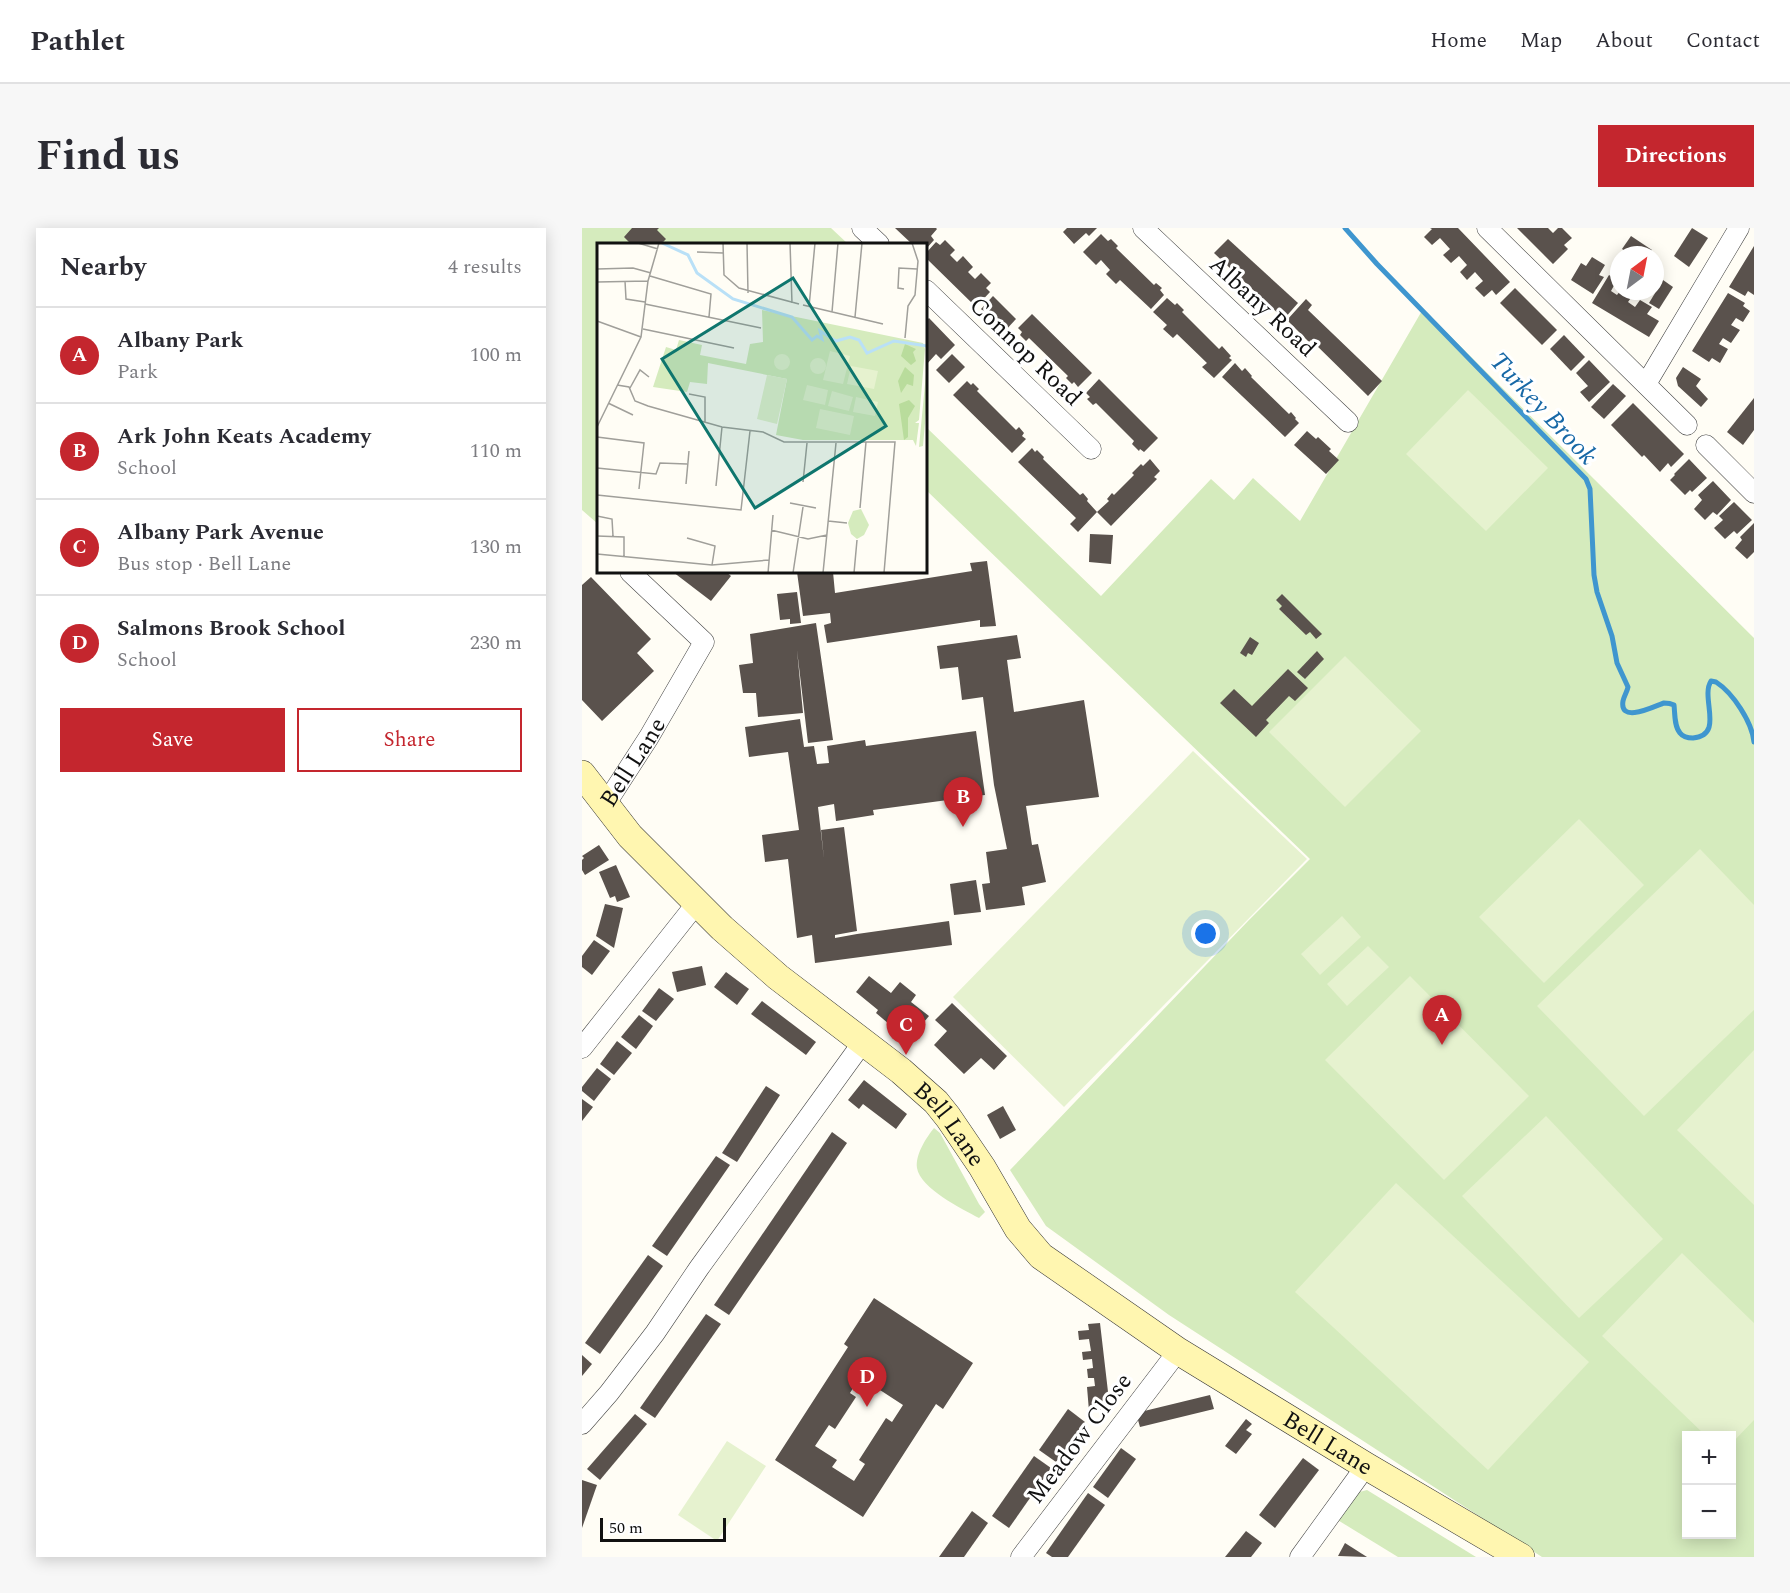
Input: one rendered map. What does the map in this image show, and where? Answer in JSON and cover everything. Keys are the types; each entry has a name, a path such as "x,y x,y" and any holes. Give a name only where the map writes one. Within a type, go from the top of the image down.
{"street":[{"path":"861,228 878,243"},
{"name":"Albany Road","path":"1143,228 1348,422"},
{"path":"1487,228 1687,425"},
{"path":"1646,384 1739,228"},
{"name":"Connop Road","path":"927,291 1091,449"},
{"path":"1706,445 1750,481"},
{"name":"Bell Lane","path":"631,573 704,642 649,737 605,805 630,836 696,904 746,950 921,1087 936,1102 982,1167 1018,1229 1035,1250 1178,1351 1521,1557"},
{"path":"582,774 605,805"},
{"path":"582,1048 696,904"},
{"path":"582,1424 655,1334 699,1268 863,1042"},
{"name":"Meadow Close","path":"1021,1557 1178,1351"},
{"path":"1300,1557 1366,1466"}],"green space":[{"path":"582,228 831,228 847,243 597,243 597,523 582,510"},
{"path":"1423,309 1754,638 1754,1557 1542,1557 1169,1315 1046,1226 1010,1170 1310,859 927,491 927,428 1101,596 1211,479 1234,500 1253,478 1300,521"},
{"path":"1468,390 1548,468 1486,531 1406,454"},
{"path":"1345,656 1421,731 1345,807 1269,732"},
{"path":"1193,751 1307,859 1064,1107 953,997"},
{"path":"1579,819 1644,885 1544,983 1479,917"},
{"path":"1700,849 1754,905 1754,1010 1644,1116 1537,1006"},
{"path":"1342,916 1361,937 1320,975 1301,954"},
{"path":"1368,946 1389,967 1347,1006 1327,984"},
{"path":"1410,976 1529,1096 1444,1180 1325,1060"},
{"path":"1754,1050 1754,1205 1677,1130"},
{"path":"1546,1116 1663,1239 1579,1318 1462,1196"},
{"path":"934,1128 940,1133 985,1212 979,1218 933,1190 920,1176 917,1168 919,1152"},
{"path":"1396,1183 1589,1362 1488,1470 1295,1292"},
{"path":"1682,1253 1754,1323 1754,1420 1736,1439 1736,1431 1701,1431 1602,1336"},
{"path":"727,1441 766,1466 717,1541 678,1515"},
{"path":"1367,1490 1476,1557 1398,1557 1336,1519 1356,1493"}],"building":[{"path":"632,228 659,228 657,230 666,239 662,243 630,243 624,237"},
{"path":"895,228 937,229 931,236 934,240 927,248 927,243 911,243"},
{"path":"1067,228 1097,228 1089,236 1086,233 1074,244 1063,232"},
{"path":"1430,228 1458,228 1510,282 1496,295 1492,290 1484,297 1475,288 1483,281 1475,272 1467,280 1460,272 1467,265 1459,256 1451,263 1443,255 1450,249 1440,238 1432,245 1424,237 1432,229"},
{"path":"1517,228 1548,228 1553,233 1558,228 1562,228 1572,238 1564,245 1568,249 1553,264"},
{"path":"1692,228 1708,238 1689,267 1674,256"},
{"path":"1101,234 1108,241 1111,239 1118,246 1116,248 1154,285 1156,283 1162,288 1160,290 1164,295 1151,309 1120,280 1116,284 1106,274 1110,270 1101,260 1096,265 1083,252"},
{"path":"1631,236 1646,246 1624,246"},
{"path":"1228,239 1298,303 1284,319 1214,253"},
{"path":"945,240 955,250 950,255 957,262 963,256 973,267 968,272 975,279 981,273 991,283 986,288 990,292 976,307 927,259 927,252 936,242 940,245"},
{"path":"1754,246 1754,295 1748,291 1745,296 1729,287"},
{"path":"1592,257 1605,265 1599,275 1604,277 1593,294 1571,280 1581,263 1586,266"},
{"path":"1609,275 1610,300 1629,300 1628,302 1635,307 1640,300 1652,307 1647,314 1659,321 1649,337 1592,303"},
{"path":"1664,281 1673,287 1659,309 1649,303 1651,300 1664,300"},
{"path":"1515,288 1557,330 1542,345 1500,303"},
{"path":"1728,293 1745,303 1743,306 1750,311 1743,322 1736,318 1731,325 1740,330 1731,343 1723,338 1719,344 1728,349 1720,363 1712,358 1709,362 1692,351"},
{"path":"993,296 1016,319 1004,332 981,309"},
{"path":"1167,298 1175,305 1177,303 1184,310 1182,312 1219,349 1222,346 1231,356 1229,358 1232,360 1214,378 1202,367 1207,363 1177,334 1173,338 1163,329 1167,325 1153,312"},
{"path":"1306,299 1312,305 1308,310 1382,381 1368,396 1311,340 1309,342 1287,320"},
{"path":"1032,314 1092,373 1078,387 1066,378 1068,376 1029,338 1026,341 1020,335 1022,332 1018,328"},
{"path":"929,318 955,345 941,359 936,354 927,364 927,320"},
{"path":"1564,335 1585,357 1571,371 1550,349"},
{"path":"952,354 965,367 949,383 936,370"},
{"path":"1589,360 1610,382 1589,402 1580,392 1588,386 1576,373"},
{"path":"1235,363 1242,371 1245,368 1251,377 1296,418 1299,423 1285,437 1222,377"},
{"path":"1683,367 1701,379 1696,386 1708,399 1701,407 1678,386 1676,378"},
{"path":"1099,379 1158,438 1144,452 1140,449 1139,451 1132,444 1134,441 1096,403 1093,405 1087,399 1090,397 1086,393"},
{"path":"967,381 979,389 977,391 1016,430 1019,427 1024,433 1022,436 1026,439 1012,453 953,395"},
{"path":"1613,384 1626,396 1604,419 1591,407"},
{"path":"1754,398 1754,430 1743,445 1727,432"},
{"path":"1633,403 1684,454 1671,467 1668,463 1660,472 1611,425"},
{"path":"1307,431 1316,439 1318,437 1339,460 1326,474 1294,445"},
{"path":"1032,448 1035,452 1037,450 1044,457 1043,459 1080,495 1083,493 1097,512 1078,532 1070,524 1076,518 1018,462"},
{"path":"1150,459 1160,471 1154,477 1157,479 1111,526 1097,512 1109,501 1107,499 1112,493 1114,495 1134,475 1132,473 1141,464 1143,466"},
{"path":"1689,459 1707,478 1692,492 1690,490 1685,495 1670,480"},
{"path":"1713,481 1731,500 1717,515 1713,512 1705,520 1694,509 1702,500 1698,495"},
{"path":"1734,502 1752,520 1737,534 1734,531 1725,539 1714,528 1723,520 1719,516"},
{"path":"1754,523 1754,552 1747,559 1735,548 1742,540 1740,537"},
{"path":"1090,534 1113,535 1111,564 1089,562"},
{"path":"987,561 996,626 980,627 980,620 827,643 824,625 831,623 830,613 803,616 797,573 833,573 835,593 972,571 970,563"},
{"path":"674,573 727,573 731,576 711,601"},
{"path":"591,577 651,639 637,653 654,671 602,721 582,700 582,585"},
{"path":"797,592 801,623 790,624 790,619 780,620 777,594"},
{"path":"1282,594 1322,634 1316,639 1310,632 1306,635 1279,609 1282,606 1276,600"},
{"path":"816,623 833,740 808,743 797,650 803,713 758,717 756,693 743,693 739,665 753,663 750,634"},
{"path":"1017,635 1021,658 1007,660 1014,712 1084,700 1099,797 1026,806 1032,845 1038,844 1046,882 1022,887 1025,905 986,910 982,884 990,883 986,852 1007,849 994,785 983,697 962,700 958,667 940,669 937,646"},
{"path":"1250,637 1259,643 1252,655 1248,653 1246,657 1240,653"},
{"path":"1317,651 1324,659 1305,679 1297,672"},
{"path":"1288,669 1308,688 1295,701 1289,696 1266,720 1269,723 1256,737 1220,703 1234,689 1252,706"},
{"path":"800,719 804,747 814,746 817,764 829,763 827,746 865,740 866,746 976,731 985,795 873,810 874,815 836,821 834,804 818,807 824,859 821,830 844,827 857,931 835,935 835,938 949,921 952,945 815,963 812,935 797,938 788,859 765,862 762,835 799,830 788,752 749,757 745,727"},
{"path":"599,845 609,860 585,875 582,870 584,858 582,856"},
{"path":"616,865 630,897 617,902 615,896 610,898 599,872"},
{"path":"976,880 981,912 954,915 950,884"},
{"path":"605,904 623,908 614,948 596,936"},
{"path":"594,940 610,951 592,975 582,967 582,956"},
{"path":"702,966 706,985 677,992 672,972"},
{"path":"726,972 749,989 737,1005 714,987"},
{"path":"869,976 891,993 900,982 916,995 911,1002 929,1016 913,1035 893,1019 889,1024 876,1013 878,1010 856,992"},
{"path":"659,988 674,999 656,1021 642,1011"},
{"path":"762,1001 816,1042 806,1055 751,1014"},
{"path":"952,1003 1007,1056 994,1070 981,1058 964,1074 934,1045 947,1031 935,1020"},
{"path":"639,1015 653,1026 636,1049 621,1037"},
{"path":"617,1041 632,1053 614,1075 600,1064"},
{"path":"597,1068 611,1079 594,1101 582,1091 582,1087"},
{"path":"864,1080 907,1114 896,1129 863,1104 859,1109 848,1100"},
{"path":"766,1086 780,1095 737,1162 722,1153"},
{"path":"582,1099 593,1107 582,1121"},
{"path":"1003,1106 1016,1130 1000,1139 987,1115"},
{"path":"832,1132 847,1143 729,1315 714,1305"},
{"path":"716,1156 730,1165 667,1256 652,1246"},
{"path":"648,1255 663,1266 600,1354 585,1343"},
{"path":"874,1298 973,1363 943,1409 936,1404 863,1517 775,1460 848,1347 844,1344","holes":["860,1377 903,1405 892,1422 886,1418 859,1460 865,1464 854,1481 832,1467 837,1460 815,1446 829,1425 835,1429 856,1397 850,1393"]},
{"path":"706,1314 721,1324 655,1418 640,1408"},
{"path":"1100,1323 1110,1409 1089,1411 1087,1387 1095,1386 1094,1378 1088,1378 1087,1369 1093,1368 1092,1359 1083,1360 1082,1352 1091,1351 1089,1339 1079,1340 1078,1331 1089,1330 1088,1324"},
{"path":"582,1355 592,1364 582,1376"},
{"path":"1210,1395 1214,1409 1140,1427 1136,1413"},
{"path":"1068,1409 1085,1422 1056,1462 1039,1450"},
{"path":"635,1414 647,1424 600,1480 587,1469"},
{"path":"1246,1419 1252,1424 1246,1430 1252,1434 1236,1454 1225,1446"},
{"path":"1121,1448 1136,1459 1108,1498 1093,1487"},
{"path":"1034,1456 1051,1468 1009,1528 992,1516"},
{"path":"1303,1458 1319,1470 1275,1528 1259,1515"},
{"path":"582,1480 597,1485 582,1528"},
{"path":"1088,1493 1105,1505 1068,1557 1052,1557 1046,1553"},
{"path":"972,1511 988,1523 964,1557 939,1557"},
{"path":"1246,1531 1262,1543 1251,1557 1225,1557"},
{"path":"1345,1543 1367,1557 1338,1556"}],"waterway":[{"name":"Turkey Brook","path":"1345,228 1377,264 1586,479 1590,489 1594,575 1597,592 1612,636 1617,663 1628,687 1623,708 1632,713 1664,703 1674,705 1678,730 1685,737 1693,738 1703,735 1708,730 1710,723 1708,688 1711,681 1716,682 1729,693 1741,709 1750,726 1754,742"}],"place":[{"name":"Ark John Keats Academy","path":"963,827"},
{"name":"Albany Park","path":"1442,1045"},
{"name":"Albany Park Avenue","path":"906,1055"},
{"name":"Salmons Brook School","path":"867,1407"}]}
